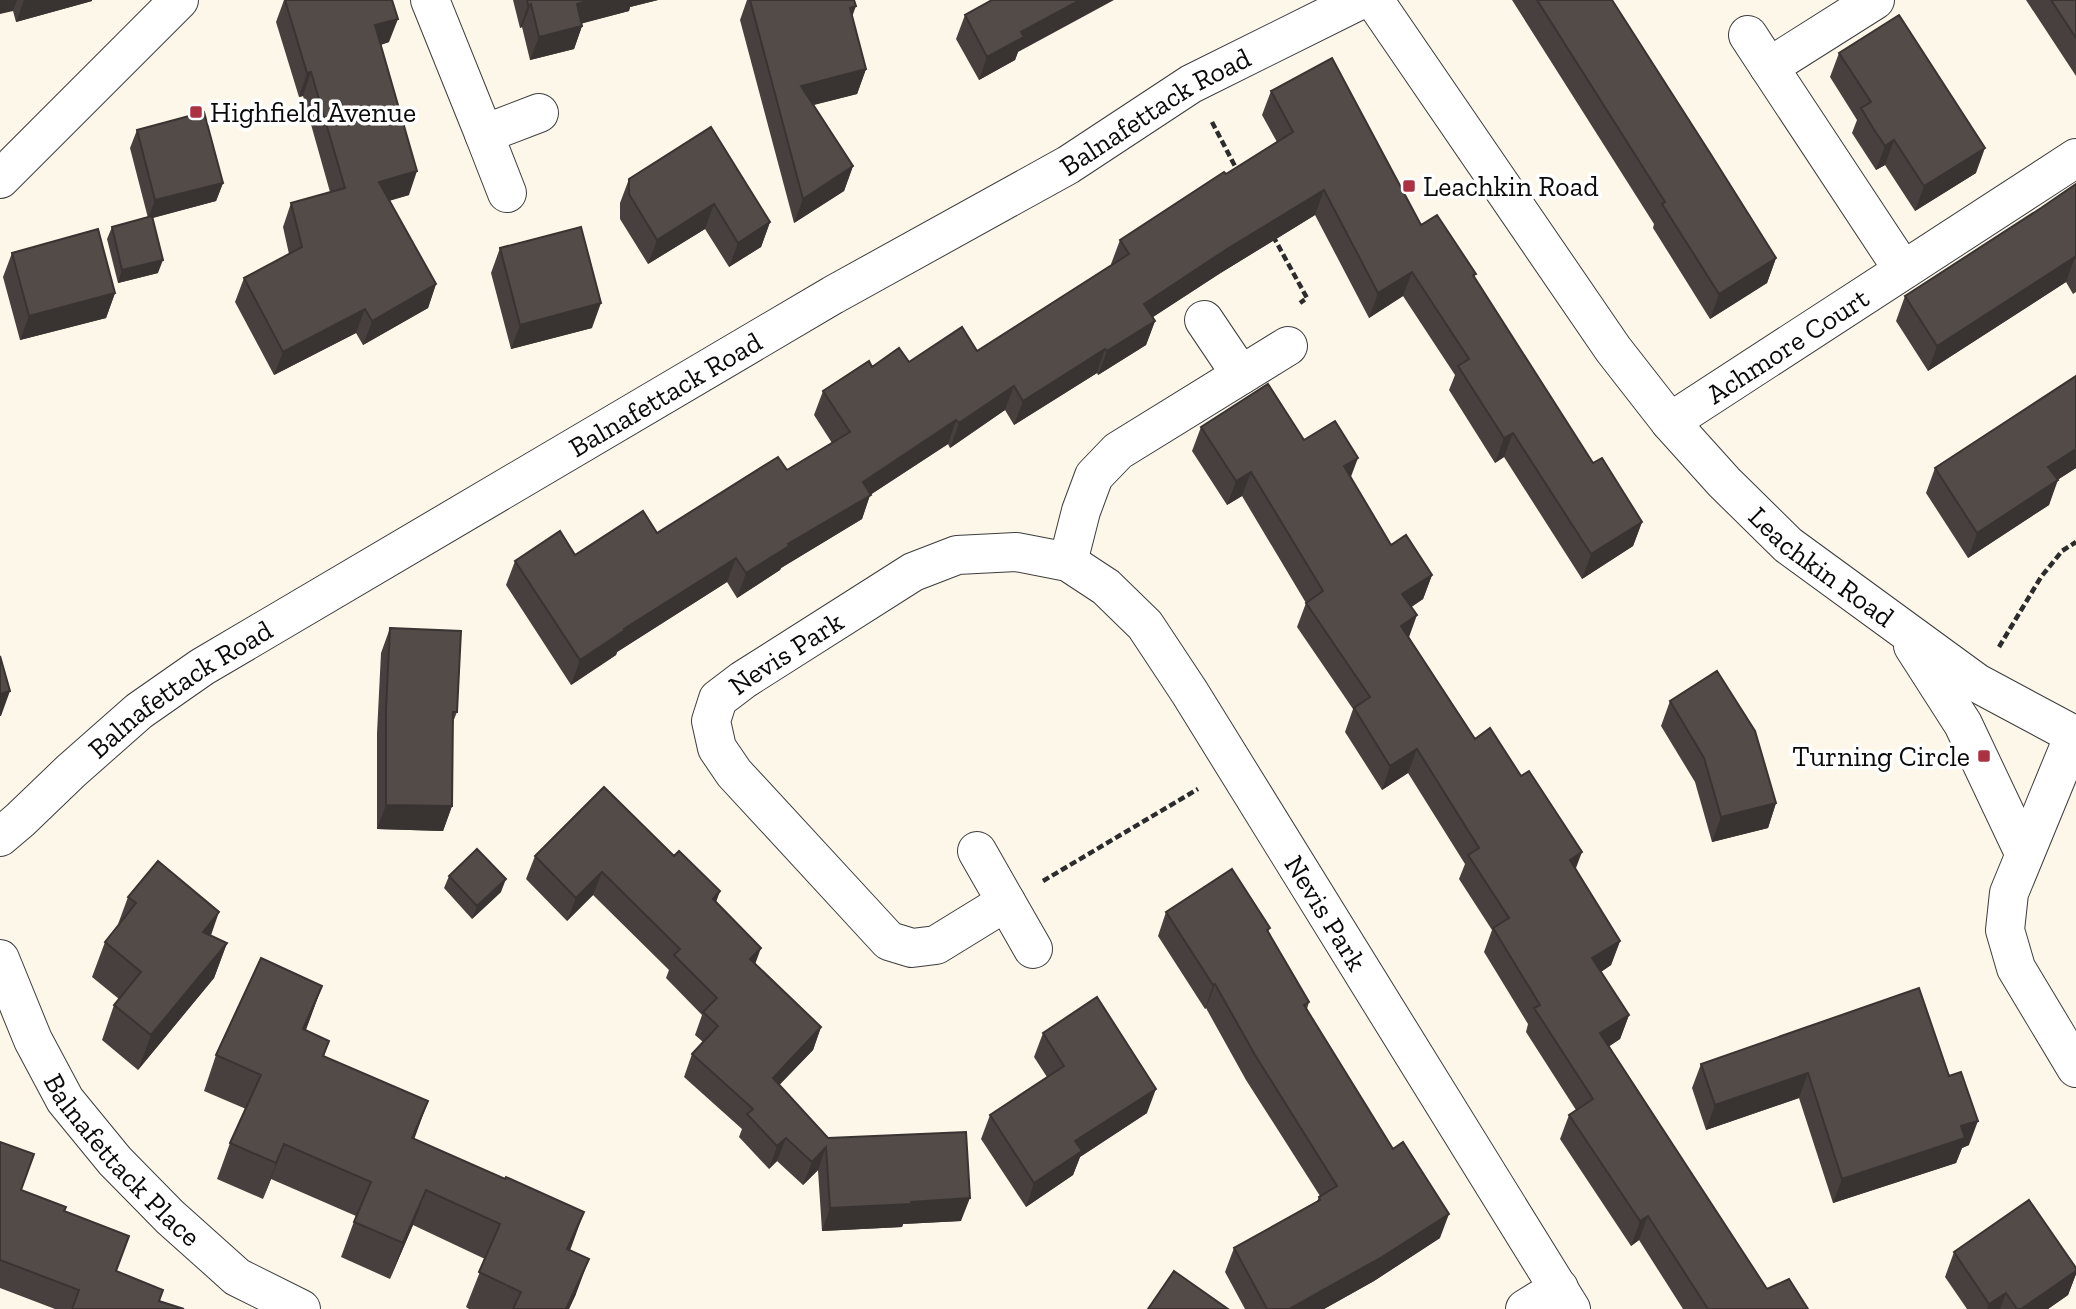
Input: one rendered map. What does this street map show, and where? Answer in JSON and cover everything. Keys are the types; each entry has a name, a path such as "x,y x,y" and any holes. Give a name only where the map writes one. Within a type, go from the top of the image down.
{"street":[{"path":"0,179 179,0"},
{"path":"430,0 508,193"},
{"name":"Balnafettack Road","path":"0,837 139,711 202,667 833,295 1068,165 1191,85 1360,0"},
{"name":"Leachkin Road","path":"1374,0 1613,349 1671,422 1724,482 1788,545 1977,683 2075,735"},
{"path":"1769,67 1875,0"},
{"path":"1748,35 1903,271"},
{"path":"484,134 539,113"},
{"name":"Achmore Court","path":"1671,422 2076,158"},
{"path":"1204,320 1241,374"},
{"path":"1068,562 1094,476 1118,451 1288,346"},
{"name":"Nevis Park","path":"1006,902 936,945 912,948 889,941 734,773 717,748 711,721 718,699 743,680 913,572 957,555 1016,552 1068,562 1106,587 1145,625 1565,1298 1525,1309"},
{"path":"1900,627 1963,724 2024,853"},
{"path":"2075,735 2024,853 2010,893 2005,930 2016,968 2076,1068"},
{"path":"977,851 1033,949"},
{"name":"Balnafettack Place","path":"0,959 33,1040 65,1100 115,1161 170,1217 237,1277 301,1309"}],"path":[{"path":"1206,113 1238,170"},
{"path":"1269,228 1307,298 1274,322 1288,346"},
{"path":"1977,683 2041,577 2062,551 2076,542"},
{"path":"1006,902 1236,767"}],"building":[{"path":"285,0 392,0 398,19 375,25 417,171 379,182 436,284 372,321 365,309 283,352 244,278 302,247 291,203 345,188 311,72 307,73"},
{"path":"527,0 590,0 577,4 582,26 539,37 531,4 528,5"},
{"path":"750,0 854,0 856,6 850,8 866,69 801,86 853,166 803,199"},
{"path":"992,0 1080,0 1021,32 1024,37 987,57 965,15"},
{"path":"1537,0 1612,0 1776,258 1719,294 1662,204 1665,202"},
{"path":"2051,0 2076,0 2076,38"},
{"path":"1899,15 1985,148 1924,186 1894,140 1885,146 1873,128 1861,108 1871,102 1839,53"},
{"path":"1332,58 1421,225 1437,215 1593,463 1602,458 1642,522 1591,554 1513,433 1504,438 1458,366 1469,359 1412,272 1378,293 1324,190 1144,304 1155,321 1023,401 1014,386 959,423 956,420 863,482 871,495 788,544 789,546 746,573 736,558 580,660 515,561 560,531 575,555 643,511 657,533 778,457 787,470 850,432 823,391 869,361 872,367 899,348 909,362 962,327 977,351 1129,254 1120,240 1224,172 1226,174 1293,132 1271,91"},
{"path":"204,112 223,183 155,200 137,130"},
{"path":"711,127 770,222 738,243 714,204 657,240 629,194 629,179"},
{"path":"2076,184 2076,259 2075,257 1937,346 1905,296"},
{"path":"152,216 163,260 122,270 112,227"},
{"path":"581,227 601,303 520,325 500,248"},
{"path":"98,229 115,293 29,316 12,253"},
{"path":"2076,376 2076,449 2048,467 2058,480 1977,533 1935,468"},
{"path":"1268,384 1304,440 1335,421 1358,458 1344,466 1391,545 1406,535 1432,575 1402,594 1417,615 1401,626 1475,739 1490,728 1521,776 1529,771 1582,852 1570,860 1620,941 1592,958 1629,1015 1600,1033 1767,1289 1789,1279 1808,1309 1708,1309 1648,1216 1640,1221 1569,1115 1593,1099 1534,1008 1540,1005 1493,928 1509,918 1468,855 1479,848 1417,749 1390,766 1354,708 1370,697 1306,603 1323,591 1251,472 1236,481 1201,427"},
{"path":"390,628 461,631 457,712 453,712 452,806 386,805 386,708"},
{"path":"0,656 10,691 0,694"},
{"path":"1717,671 1755,731 1776,803 1721,817 1704,758 1670,701"},
{"path":"604,787 674,856 679,851 720,891 713,899 761,948 750,959 821,1027 773,1078 828,1138 966,1132 970,1198 830,1208 826,1147 812,1162 786,1138 777,1146 747,1114 753,1109 692,1054 718,1026 703,1012 717,998 674,955 680,949 602,872 576,898 535,856"},
{"path":"477,849 506,879 477,906 449,876"},
{"path":"158,861 219,912 203,932 227,943 151,1035 114,1005 141,972 105,942 136,903 128,897"},
{"path":"1232,869 1270,928 1267,930 1309,1002 1304,1005 1393,1149 1403,1142 1449,1214 1382,1257 1289,1309 1267,1309 1234,1248 1320,1200 1319,1197 1337,1186 1255,1055 1215,984 1213,985 1166,912"},
{"path":"261,958 322,986 303,1029 329,1041 323,1056 428,1101 412,1138 584,1212 567,1249 589,1259 566,1309 513,1309 521,1292 479,1272 500,1224 426,1190 403,1243 354,1222 371,1182 284,1144 276,1163 230,1143 261,1075 216,1055"},
{"path":"1919,988 1949,1076 1961,1072 1978,1121 1961,1126 1965,1138 1842,1179 1808,1073 1715,1105 1701,1064"},
{"path":"1097,997 1156,1089 1075,1141 1082,1151 1034,1183 990,1115 1064,1066 1043,1033"},
{"path":"0,1142 34,1154 21,1190 66,1207 64,1211 129,1236 116,1271 163,1290 159,1301 184,1309 72,1309 79,1290 0,1260"},
{"path":"2029,1200 2076,1271 2021,1309 2017,1309 2006,1293 1989,1304 1954,1252"},
{"path":"1174,1271 1228,1309 1148,1309"}],"place":[{"name":"Highfield Avenue","path":"196,112"},
{"name":"Leachkin Road","path":"1409,186"},
{"name":"Turning Circle","path":"1984,756"}]}
